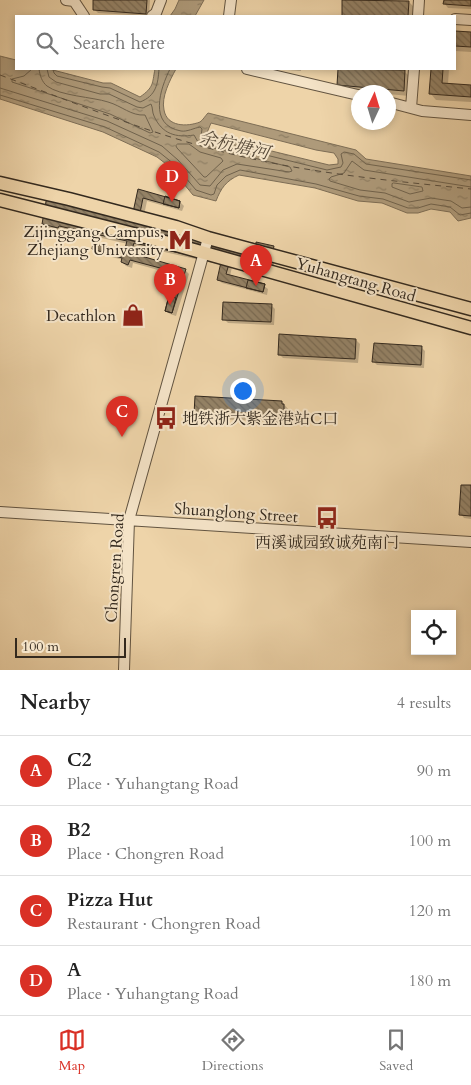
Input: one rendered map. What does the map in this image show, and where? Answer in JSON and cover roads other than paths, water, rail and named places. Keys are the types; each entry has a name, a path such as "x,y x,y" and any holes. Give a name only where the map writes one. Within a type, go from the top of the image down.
{"main road":[{"name":"Yuhangtang Road","path":"0,183 176,227 208,238 471,309"},
{"name":"Yuhangtang Road","path":"0,200 52,212 307,281 471,328"}],"street":[{"path":"66,0 74,1 83,15"},
{"path":"153,15 161,0"},
{"path":"228,15 231,0"},
{"path":"418,15 419,0"},
{"path":"456,19 471,20"},
{"path":"251,70 351,93"},
{"path":"411,108 414,70"},
{"path":"396,104 422,111 471,115"},
{"name":"Chongren Road","path":"124,670 129,520 208,238"},
{"name":"Shuanglong Street","path":"0,512 471,542"}],"water":[{"path":"179,0 204,0 196,15 171,15"},
{"name":"余杭塘河","path":"0,56 15,60 15,70 53,70 103,83 111,83 140,97 152,85 155,70 175,70 167,89 163,105 166,116 173,123 195,124 200,122 208,113 356,150 366,159 471,176 471,218 458,221 450,212 431,209 418,213 407,213 382,203 358,201 315,188 239,175 225,185 216,201 193,195 170,167 157,157 103,132 0,99","holes":["211,123 334,153 338,159 338,164 329,165 206,135"]}],"place":[{"name":"A","path":"172,202"},
{"name":"Zijinggang Campus, Zhejiang University","path":"180,240"},
{"name":"C2","path":"256,286"},
{"name":"B2","path":"170,305"},
{"name":"Decathlon","path":"133,315"},
{"name":"地铁浙大紫金港站C口","path":"166,418"},
{"name":"Pizza Hut","path":"122,437"},
{"name":"西溪诚园致诚苑南门","path":"327,518"}]}
